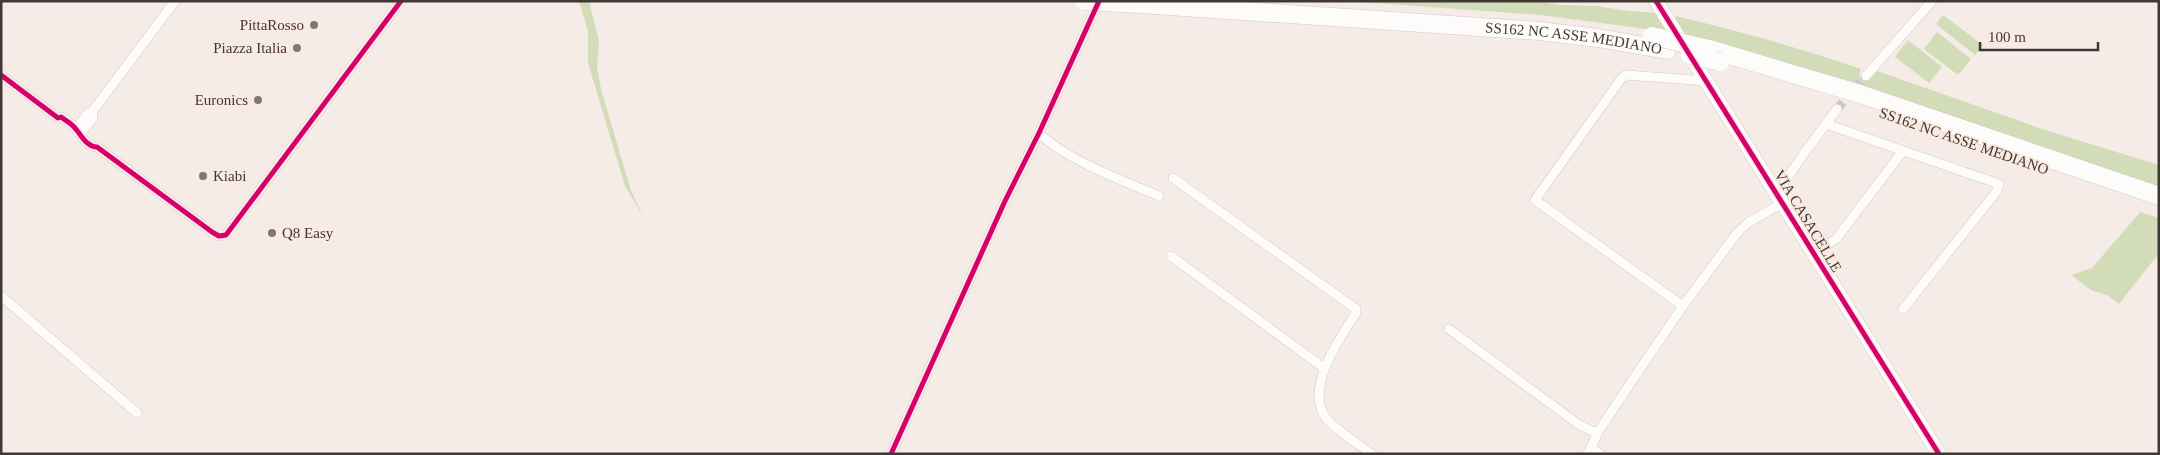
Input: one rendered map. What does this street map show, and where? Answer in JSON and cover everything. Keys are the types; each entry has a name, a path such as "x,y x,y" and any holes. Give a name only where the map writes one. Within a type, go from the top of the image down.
{"highway":[{"name":"SS162 NC ASSE MEDIANO","path":"1084,1 1539,31 1598,38 1667,50 1715,55 2159,208"},
{"name":"SS162 NC ASSE MEDIANO","path":"1247,1 1520,18 1652,36 1860,94 2159,196"}],"street":[{"path":"78,132 80,124 88,112 92,112 176,1"},
{"path":"1,75 58,118 61,117 78,132 96,143 98,147 212,232 219,236 226,235 401,1"},
{"path":"891,454 1005,201 1099,1"},
{"name":"VIA CASACELLE","path":"1656,1 1940,454"},
{"path":"1866,76 1932,1"},
{"path":"1683,306 1535,200 1621,79 1626,75 1707,81"},
{"path":"1600,454 1589,451 1598,432 1683,306 1737,233 1780,198 1804,152 1837,110"},
{"path":"1826,124 1995,182 2000,187 1903,309"},
{"path":"1038,133 1046,140 1080,160 1158,196"},
{"path":"1806,242 1826,245 1836,239 1903,151"},
{"path":"1173,178 1356,309 1356,313 1324,368 1320,381 1320,395 1326,419 1372,454"},
{"path":"1171,256 1324,368"},
{"path":"1,296 137,413"},
{"path":"1449,329 1578,424 1592,432 1598,432"}],"green space":[{"path":"579,1 589,1 599,41 597,67 601,89 631,191 644,218 625,186 588,63 588,31"},
{"path":"1347,1 1535,1 1560,5 1596,6 1659,13 1668,32 1541,15"},
{"path":"1943,15 1983,45 1975,55 1936,24"},
{"path":"1676,16 1769,40 1838,61 1861,69 1859,76 1868,80 1877,71 2048,131 2159,165 2159,191 1684,37 1675,23"},
{"path":"1937,32 1971,59 1958,75 1924,49"},
{"path":"1908,40 1942,67 1929,83 1895,57"},
{"path":"2140,212 2159,218 2159,253 2119,304 2107,295 2091,290 2071,275 2092,268"}],"tunnel":[{"path":"1837,109 1866,76"}],"cycle path":[{"path":"1,75 58,118 61,117 70,123 90,145 97,147 212,232 219,236 226,235 401,1"},
{"path":"891,454 1005,201 1039,133 1099,1"},
{"path":"1656,1 1939,454"}],"place":[{"name":"PittaRosso","path":"314,25"},
{"name":"Piazza Italia","path":"297,48"},
{"name":"Euronics","path":"258,100"},
{"name":"Kiabi","path":"203,176"},
{"name":"Q8 Easy","path":"272,233"}]}
